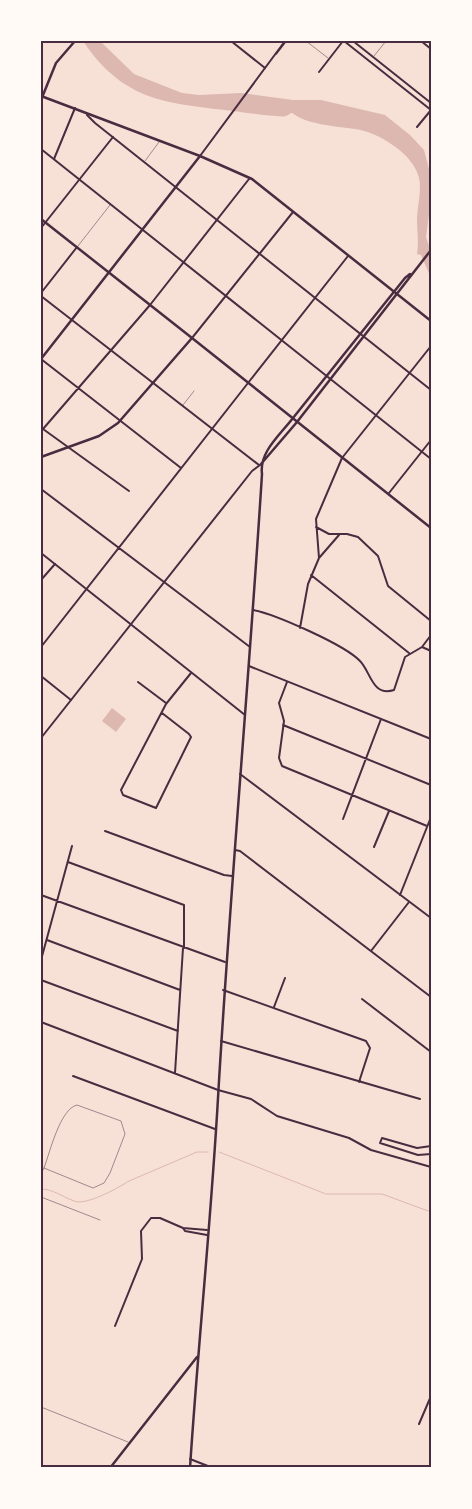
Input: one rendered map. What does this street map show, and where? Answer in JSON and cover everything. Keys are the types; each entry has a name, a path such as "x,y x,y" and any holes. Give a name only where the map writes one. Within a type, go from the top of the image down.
{"main road":[{"path":"41,100 56,63 75,41"},
{"path":"42,96 200,156 250,178 431,321"},
{"path":"41,359 200,156"},
{"path":"41,219 431,528"},
{"path":"260,465 297,422 431,250"},
{"path":"190,1468 218,1090 225,962 253,610 262,474 260,465 263,456 326,376 394,292 412,273"},
{"path":"41,457 104,433 120,421 192,338"},
{"path":"110,1468 198,1356"}],"street":[{"path":"231,41 265,68"},
{"path":"200,156 251,85 274,56 283,48 286,41"},
{"path":"319,72 344,41 431,110 417,127"},
{"path":"353,41 431,103"},
{"path":"421,41 431,49"},
{"path":"54,159 75,108"},
{"path":"86,113 176,188 431,390"},
{"path":"41,228 113,137"},
{"path":"41,149 431,459"},
{"path":"129,491 42,429 150,305 250,178"},
{"path":"192,338 293,212"},
{"path":"41,738 253,470 260,465 211,430 41,294 77,247"},
{"path":"41,647 348,256"},
{"path":"319,558 316,527 319,509 342,458 431,346"},
{"path":"41,359 181,468"},
{"path":"388,494 431,440"},
{"path":"41,490 250,647"},
{"path":"316,527 329,534 354,535 371,548 378,556 388,586 431,621"},
{"path":"300,628 311,575 319,558 340,534"},
{"path":"41,553 245,715"},
{"path":"41,580 55,564"},
{"path":"311,575 409,653"},
{"path":"253,610 300,628 353,655 361,662 370,681 382,690 394,690 401,664 409,653 422,648 431,635"},
{"path":"422,648 431,651"},
{"path":"249,666 431,739"},
{"path":"162,713 190,734 190,737 159,806 152,807 121,793 166,704 191,673"},
{"path":"41,676 71,700"},
{"path":"287,681 279,704 283,725 279,758 282,766 427,826"},
{"path":"138,682 166,704"},
{"path":"343,819 381,719"},
{"path":"283,725 431,785"},
{"path":"240,774 431,918"},
{"path":"374,848 389,811"},
{"path":"400,895 431,817"},
{"path":"105,831 224,875 232,876"},
{"path":"41,960 72,846"},
{"path":"234,849 240,851 431,997"},
{"path":"68,862 182,904 186,909 175,1073"},
{"path":"41,895 225,962"},
{"path":"371,951 410,902"},
{"path":"47,940 180,990"},
{"path":"274,1007 285,978"},
{"path":"41,980 178,1031"},
{"path":"223,990 274,1007 368,1043 370,1048 359,1082"},
{"path":"362,999 431,1052"},
{"path":"41,1022 218,1090 251,1099 277,1116 350,1138 371,1150 431,1167"},
{"path":"221,1041 420,1099"},
{"path":"73,1076 215,1129"},
{"path":"431,1146 417,1148 382,1138 380,1143 418,1156 431,1154"},
{"path":"114,1326 142,1258 140,1238 145,1224 151,1218 160,1218 183,1228 208,1230"},
{"path":"183,1228 192,1234 207,1234"},
{"path":"420,1424 431,1396"},
{"path":"190,1459 213,1468"}],"lane":[{"path":"306,41 329,59"},
{"path":"370,62 386,41"},
{"path":"144,162 160,141"},
{"path":"77,247 111,204"},
{"path":"182,406 194,391"},
{"path":"41,1174 64,1113 73,1106 77,1105 121,1121 125,1134 108,1178 99,1186 93,1188 44,1168"},
{"path":"41,1197 100,1220"},
{"path":"41,1407 129,1442"}],"shaded area":[{"path":"83,41 100,41 134,74 182,93 199,95 241,93 293,100 321,100 385,115 410,135 424,150 429,169 430,207 426,237 431,252 431,278 421,255 417,254 417,215 420,188 416,169 403,153 384,139 364,131 314,123 292,113 286,116 260,115 187,105 149,96 131,88 114,77"},
{"path":"112,708 126,719 116,732 102,721"}],"waterway":[{"path":"41,1189 54,1192 74,1201 86,1201 102,1196 129,1181 197,1152 208,1152"},
{"path":"219,1152 326,1194 382,1194 431,1212"}]}
